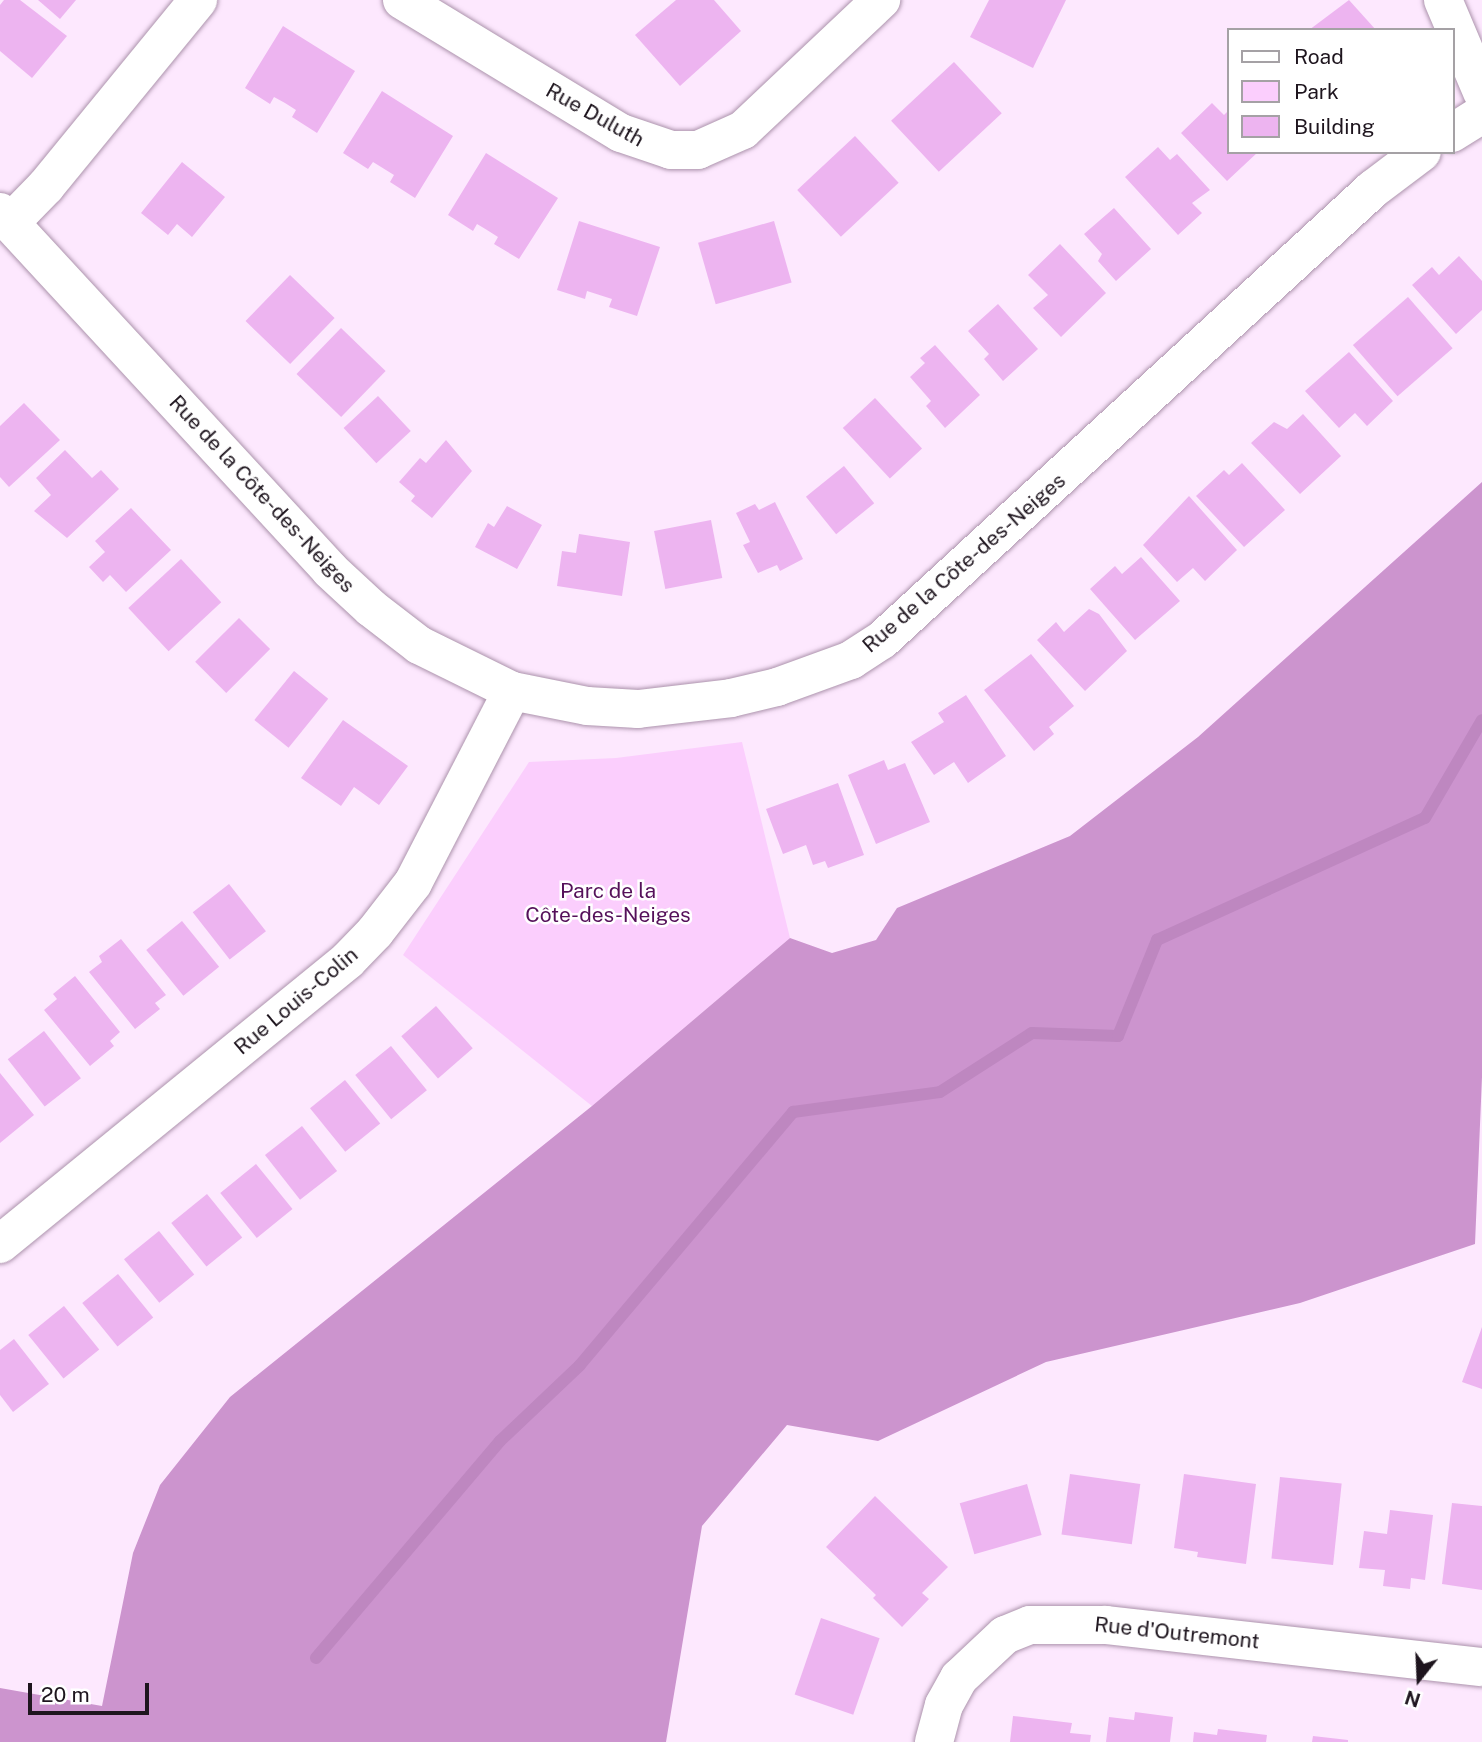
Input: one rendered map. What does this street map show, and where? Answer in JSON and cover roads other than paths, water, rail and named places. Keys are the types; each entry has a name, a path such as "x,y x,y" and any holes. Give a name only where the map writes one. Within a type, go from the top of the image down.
{"street":[{"path":"5,217 47,186 198,0"},
{"name":"Rue Duluth","path":"402,0 621,134 671,150 698,150 743,130 881,0"},
{"path":"1443,0 1482,92"},
{"path":"1454,132 1482,114"},
{"name":"Rue de la Côte-des-Neiges","path":"5,217 330,570 419,645 512,691 587,706 638,709 731,698 818,674 851,660 882,640 1373,189 1419,154"},
{"name":"Rue Louis-Colin","path":"0,1244 327,978 375,932 412,883 512,691"},
{"name":"Rue d'Outremont","path":"934,1742 944,1705 959,1678 1005,1635 1030,1625 1105,1625 1482,1667"}],"waterway":[{"path":"316,1658 500,1441 580,1365 793,1112 940,1092 1032,1033 1118,1036 1157,940 1425,818 1482,720"}],"park label":[{"name":"Parc de la Côte-des-Neiges","path":"608,903"}]}
